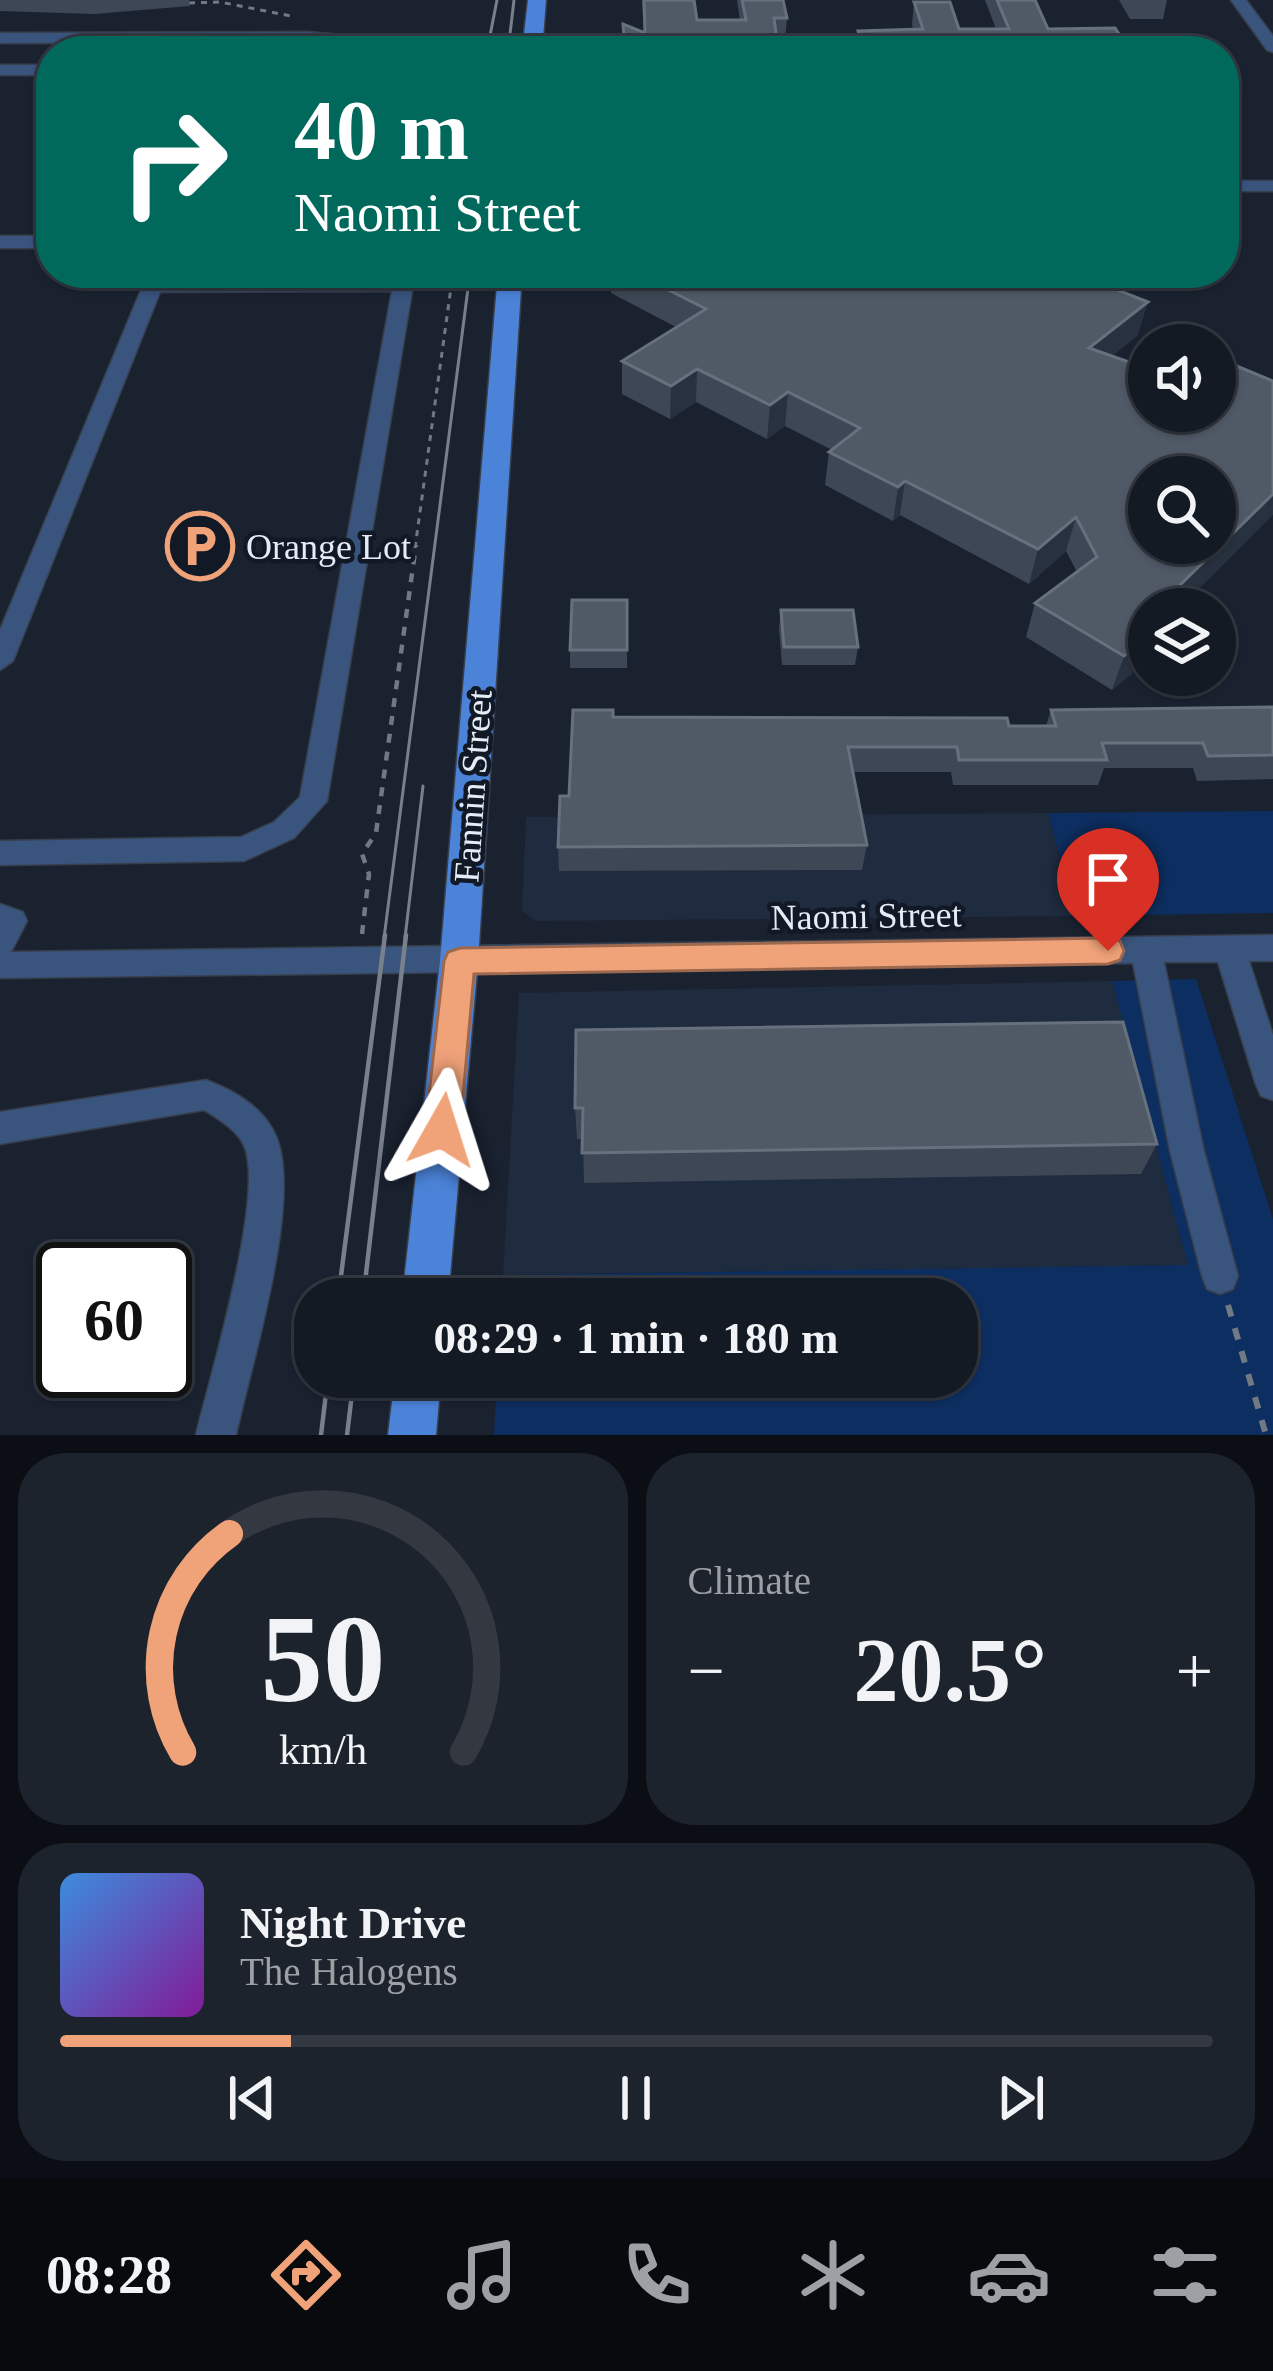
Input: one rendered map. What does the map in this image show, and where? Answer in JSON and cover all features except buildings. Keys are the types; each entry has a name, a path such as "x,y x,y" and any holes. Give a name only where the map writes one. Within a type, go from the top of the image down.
{"main road":[{"path":"533,36 537,0"},
{"name":"Fannin Street","path":"427,1278 460,961 510,288"},
{"path":"412,1435 416,1398"}],"street":[{"path":"1238,0 1273,47"},
{"path":"0,38 36,39"},
{"path":"0,70 36,70"},
{"path":"1239,186 1273,186"},
{"path":"0,242 36,242"},
{"path":"0,661 152,288"},
{"path":"0,853 244,849 284,830 313,801 402,288"},
{"path":"0,917 13,921 0,943"},
{"name":"Naomi Street","path":"0,965 1273,948"},
{"path":"1229,949 1261,1013 1273,1085"},
{"path":"1146,950 1186,1151 1220,1276"},
{"path":"0,1153 14,1125 206,1094 230,1106 260,1142 267,1186 216,1435"}],"path":[{"path":"189,3 220,2 300,19"},
{"path":"358,961 369,874 362,854 376,833 451,288"},
{"path":"1220,1276 1266,1435"}],"shaded area":[{"path":"1273,811 1273,913 1076,916 1048,813"},
{"path":"1048,813 1076,916 535,921 522,911 526,817"},
{"path":"1196,979 1273,1219 1273,1435 494,1435 496,1398 978,1398 978,1278 503,1275 1188,1265 1112,981"},
{"path":"1112,981 1188,1265 503,1275 519,993"}],"tram line":[{"path":"490,36 497,0"},
{"path":"510,36 514,0"},
{"path":"384,938 468,288"},
{"path":"405,938 423,786"},
{"path":"341,1278 385,935"},
{"path":"365,1278 406,935"},
{"path":"321,1435 325,1398"},
{"path":"347,1435 351,1398"}],"place":[{"name":"Orange Lot","path":"200,546"}],"route":[{"path":"442,1130 460,961 1108,951"}]}
